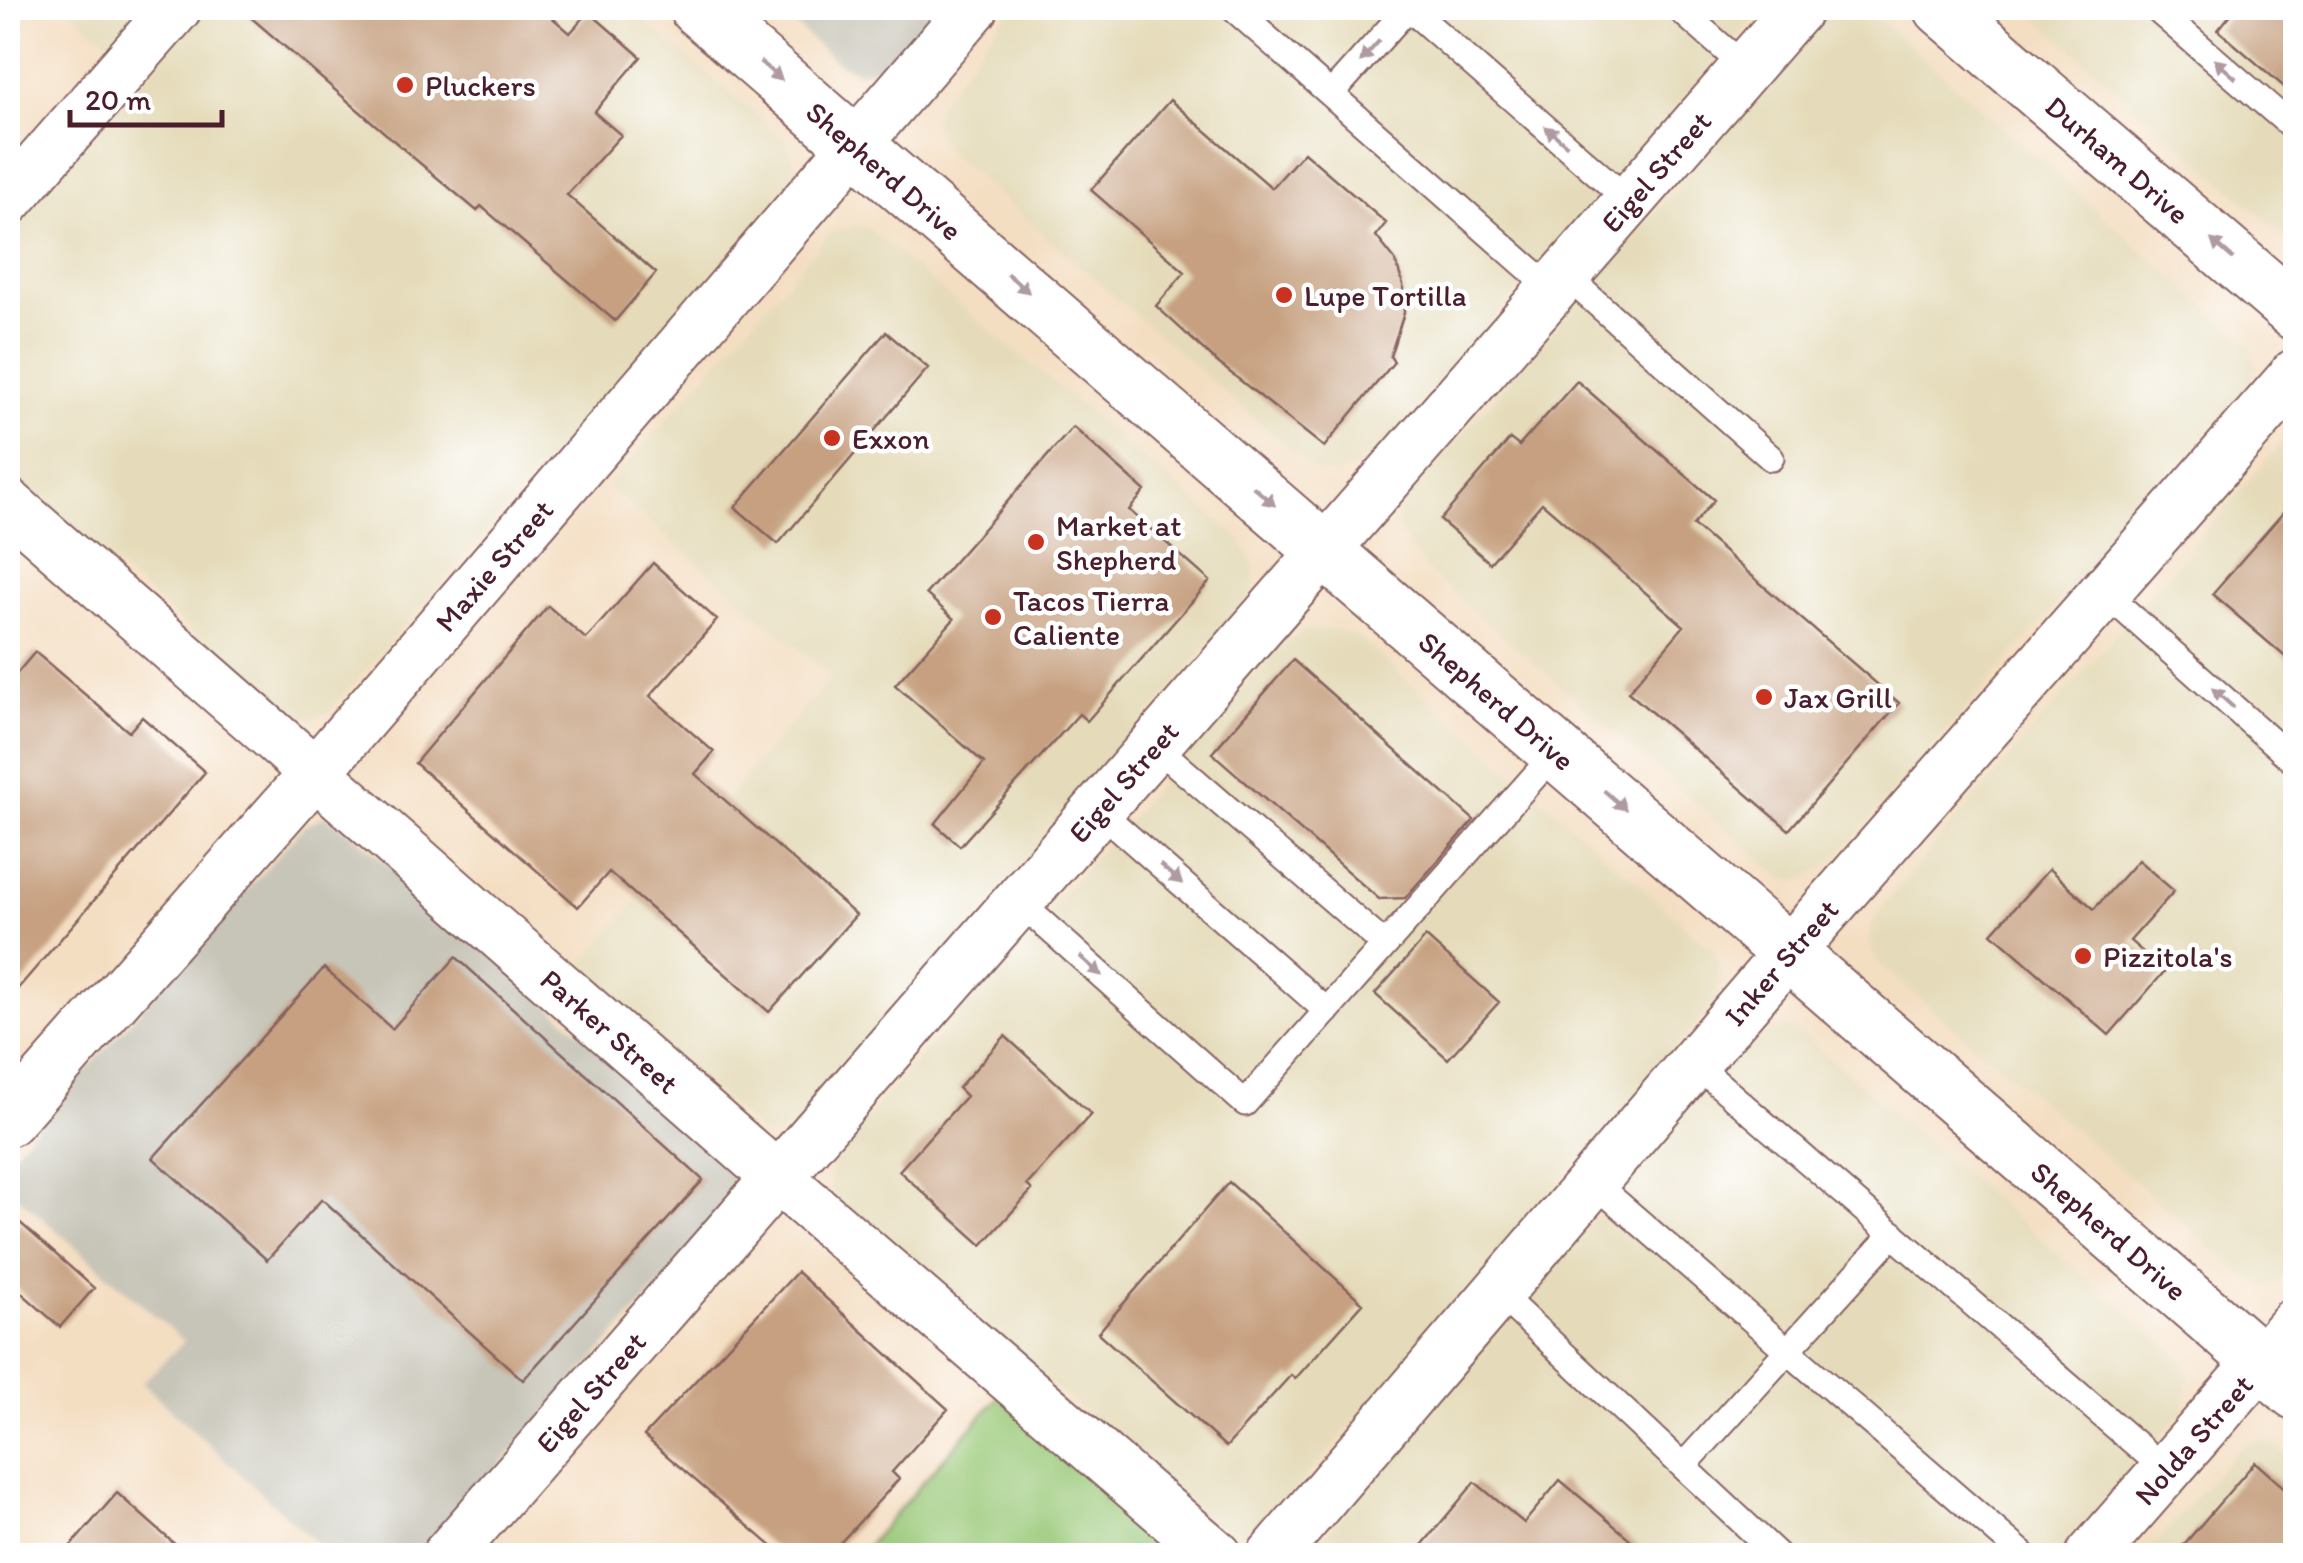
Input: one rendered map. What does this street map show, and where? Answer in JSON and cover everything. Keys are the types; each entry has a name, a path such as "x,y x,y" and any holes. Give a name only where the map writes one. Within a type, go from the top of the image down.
{"main road":[{"name":"Shepherd Drive","path":"698,8 1789,952 2284,1359"},
{"name":"Durham Drive","path":"1942,8 2296,313"}],"street":[{"path":"8,200 176,8"},
{"name":"Maxie Street","path":"8,1120 636,403 973,8"},
{"name":"Eigel Street","path":"447,1556 1798,8"},
{"name":"Inker Street","path":"1272,1556 1789,952 2296,374"},
{"name":"Parker Street","path":"8,504 778,1178 1218,1556"},
{"name":"Nolda Street","path":"2092,1556 2166,1470 2284,1359"}],"lane":[{"path":"1233,8 1331,94 1771,458"},
{"path":"1331,94 1409,8 1629,201"},
{"path":"1678,8 1746,68"},
{"path":"2156,8 2296,130"},
{"path":"2104,592 2296,763"},
{"path":"1154,745 1384,945"},
{"path":"1018,902 1245,1103 1558,750"},
{"path":"1098,810 1327,1010"},
{"path":"1694,1062 2166,1470"},
{"path":"1592,1182 2024,1556"},
{"path":"1685,1464 1893,1234"},
{"path":"1496,1292 1685,1464 1779,1556"}],"shaded area":[{"path":"68,8 141,8 112,45"},
{"path":"205,8 629,8 787,141 796,168 791,184 329,711 311,719 291,713 266,695 8,474 8,230"},
{"path":"776,8 951,8 902,58 860,72 839,64"},
{"path":"1011,8 1762,8 1381,449 1361,465 1334,475 1315,471 945,149 933,126 938,103"},
{"path":"1844,8 1873,14 2249,344 2257,366 2251,381 1842,851 1805,879 1792,881 1780,876 1427,570 1401,535 1397,519 1400,506 1824,19"},
{"path":"2025,8 2295,8 2295,246"},
{"path":"856,225 869,229 1237,536 1251,557 1255,578 1252,594 830,1094 782,1134 762,1134 576,971 832,677 608,486 830,233"},
{"path":"2295,434 2295,1270 2278,1282 2263,1286 2248,1278 1877,962 1870,949 1870,929 1880,909 2282,442"},
{"path":"1305,629 1331,629 1359,638 1716,953 1720,974 1717,1000 1267,1523 1247,1533 1227,1529 1204,1517 832,1193 829,1176 837,1152 1282,644"},
{"path":"324,816 348,830 731,1164 736,1180 714,1224 419,1556 329,1555 142,1383 184,1341 8,1188 8,1159 303,827"},
{"path":"1788,1028 1806,1038 2176,1355 2190,1374 2183,1410 2058,1555 1307,1556 1739,1048 1772,1030"},
{"path":"2261,1439 2277,1446 2295,1462 2295,1555 2144,1556 2240,1447"}],"green space":[{"path":"1000,1395 1178,1556 858,1556"}],"building":[{"path":"240,8 541,8 570,33 589,12 641,57 594,112 621,135 567,195 656,273 615,321 481,206 477,211"},
{"path":"2236,8 2296,8 2296,97 2218,30"},
{"name":"Lupe Tortilla","path":"1170,100 1272,188 1304,152 1386,223 1376,236 1395,260 1403,284 1404,313 1390,356 1394,362 1324,447 1217,362 1156,306 1185,272 1091,190"},
{"name":"Exxon","path":"886,332 928,368 778,544 735,507"},
{"path":"1577,381 1714,500 1693,525 1899,703 1789,830 1628,692 1684,626 1542,503 1490,563 1440,520 1510,439 1519,446"},
{"path":"1073,427 1145,491 1129,510 1210,581 1087,721 1079,714 960,846 935,824 984,763 895,685 954,619 926,594"},
{"path":"2296,498 2296,666 2212,594"},
{"path":"653,563 717,620 650,696 714,752 695,774 856,915 769,1012 609,872 578,907 415,763 548,606 586,639"},
{"path":"35,652 129,732 142,717 205,772 8,1000 8,684"},
{"path":"1293,660 1474,820 1405,898 1379,899 1212,753"},
{"name":"Pizzitola's","path":"2138,860 2174,891 2130,941 2165,971 2109,1035 1992,933 2049,869 2094,909"},
{"path":"1426,937 1499,1002 1448,1059 1375,994"},
{"path":"456,957 703,1180 523,1380 322,1199 267,1260 153,1158 324,968 392,1029"},
{"path":"1005,1036 1091,1114 1027,1185 1032,1190 982,1245 899,1171 966,1096 958,1088"},
{"path":"1229,1182 1363,1303 1295,1379 1291,1375 1226,1447 1098,1333"},
{"path":"8,1212 94,1288 60,1327 8,1281"},
{"path":"797,1272 948,1409 892,1472 899,1479 828,1556 783,1556 644,1436"},
{"path":"2255,1462 2296,1498 2296,1556 2174,1556"},
{"path":"1560,1480 1650,1556 1413,1556 1475,1482 1524,1523"},
{"path":"117,1493 188,1556 62,1556"}],"place":[{"name":"Pluckers","path":"405,85"},
{"name":"Lupe Tortilla","path":"1284,295"},
{"name":"Exxon","path":"832,438"},
{"name":"Market at Shepherd","path":"1036,542"},
{"name":"Tacos Tierra Caliente","path":"993,617"},
{"name":"Jax Grill","path":"1764,697"},
{"name":"Pizzitola's","path":"2083,956"}]}
